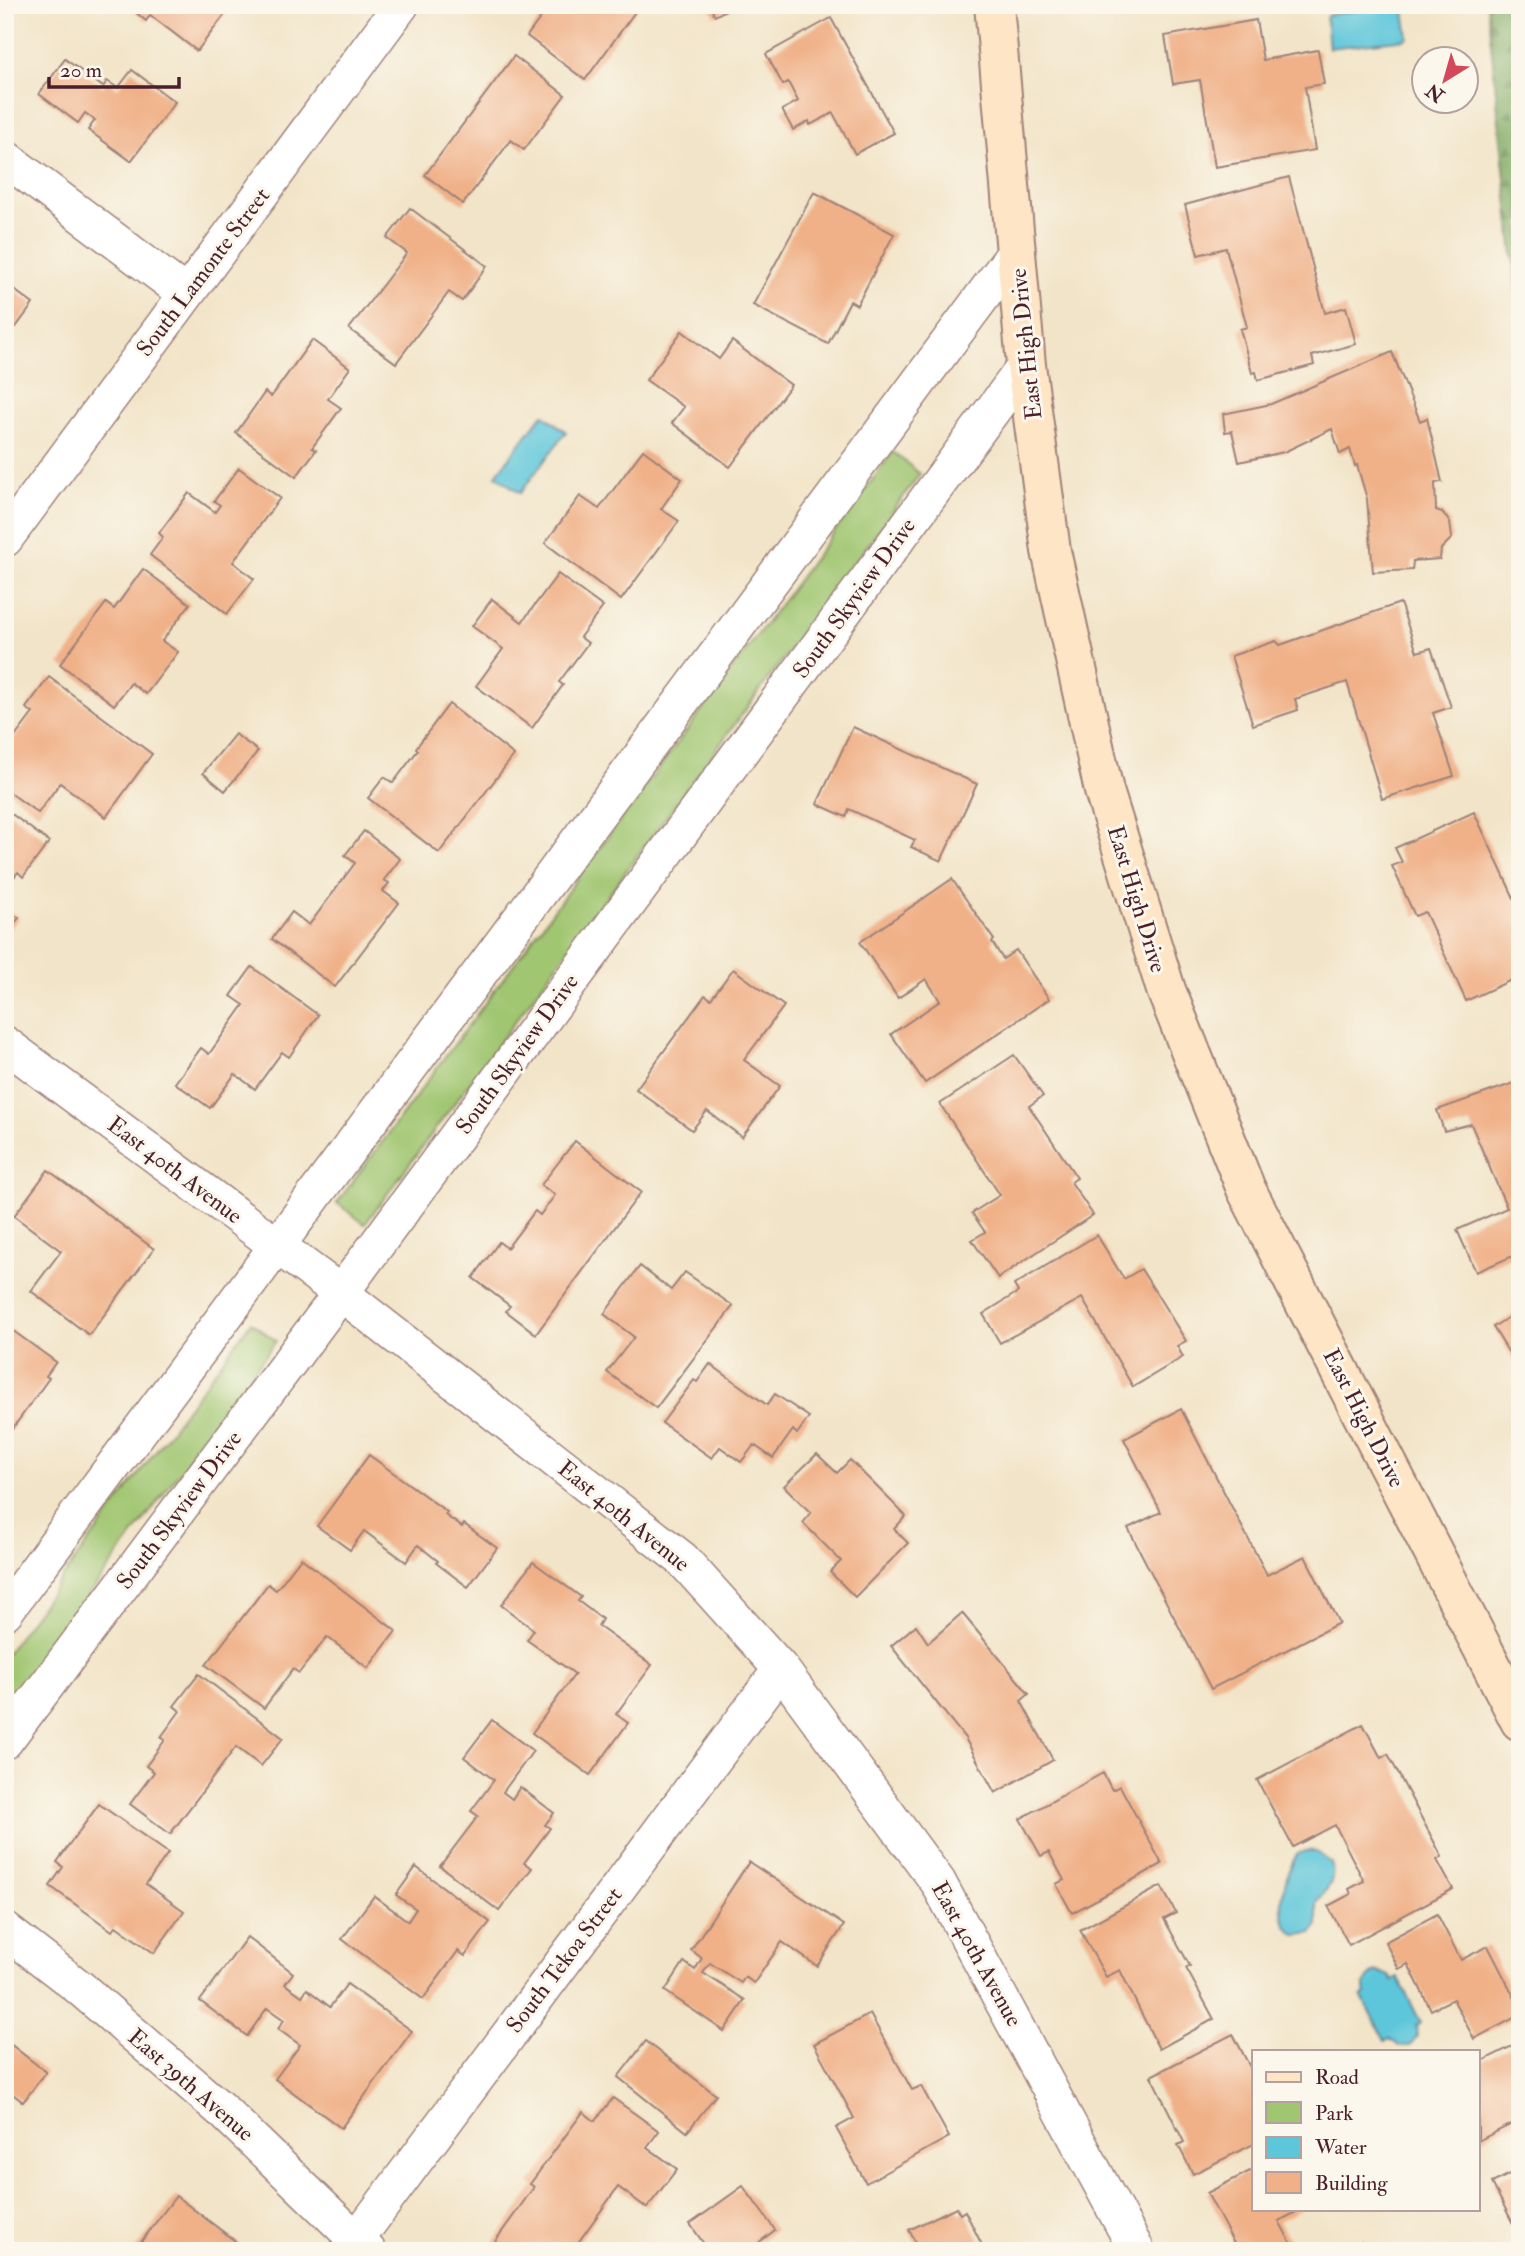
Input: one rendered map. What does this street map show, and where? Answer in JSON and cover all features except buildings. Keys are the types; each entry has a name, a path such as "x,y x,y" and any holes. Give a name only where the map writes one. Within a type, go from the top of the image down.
{"main road":[{"name":"East High Drive","path":"994,5 1026,365 1051,551 1104,791 1166,990 1246,1189 1520,1721"}],"street":[{"name":"South Lamonte Street","path":"5,539 401,5"},
{"path":"5,158 186,294"},
{"path":"5,1612 1017,250"},
{"name":"South Skyview Drive","path":"5,1741 341,1293 1026,365"},
{"name":"East 40th Avenue","path":"5,1044 341,1293 682,1559 781,1670 938,1882 1137,2251"},
{"name":"South Tekoa Street","path":"357,2247 781,1670"},
{"name":"East 39th Avenue","path":"5,1930 80,1988 225,2113 357,2247"}],"green space":[{"path":"1487,5 1520,5 1520,323"},
{"path":"893,452 920,474 365,1224 337,1203"},
{"path":"251,1322 276,1341 5,1709 5,1655"}],"water":[{"path":"1403,5 1408,37 1406,39 1329,48 1328,15"},
{"path":"543,414 566,432 520,493 496,475"},
{"path":"1309,1850 1331,1863 1332,1875 1330,1884 1317,1902 1317,1926 1312,1933 1296,1935 1285,1922 1282,1899 1293,1860 1298,1854"},
{"path":"1376,1972 1389,1975 1392,1980 1398,1977 1421,2023 1416,2026 1417,2037 1410,2046 1399,2046 1390,2039 1385,2041 1362,1997 1366,1994 1366,1981"}]}
